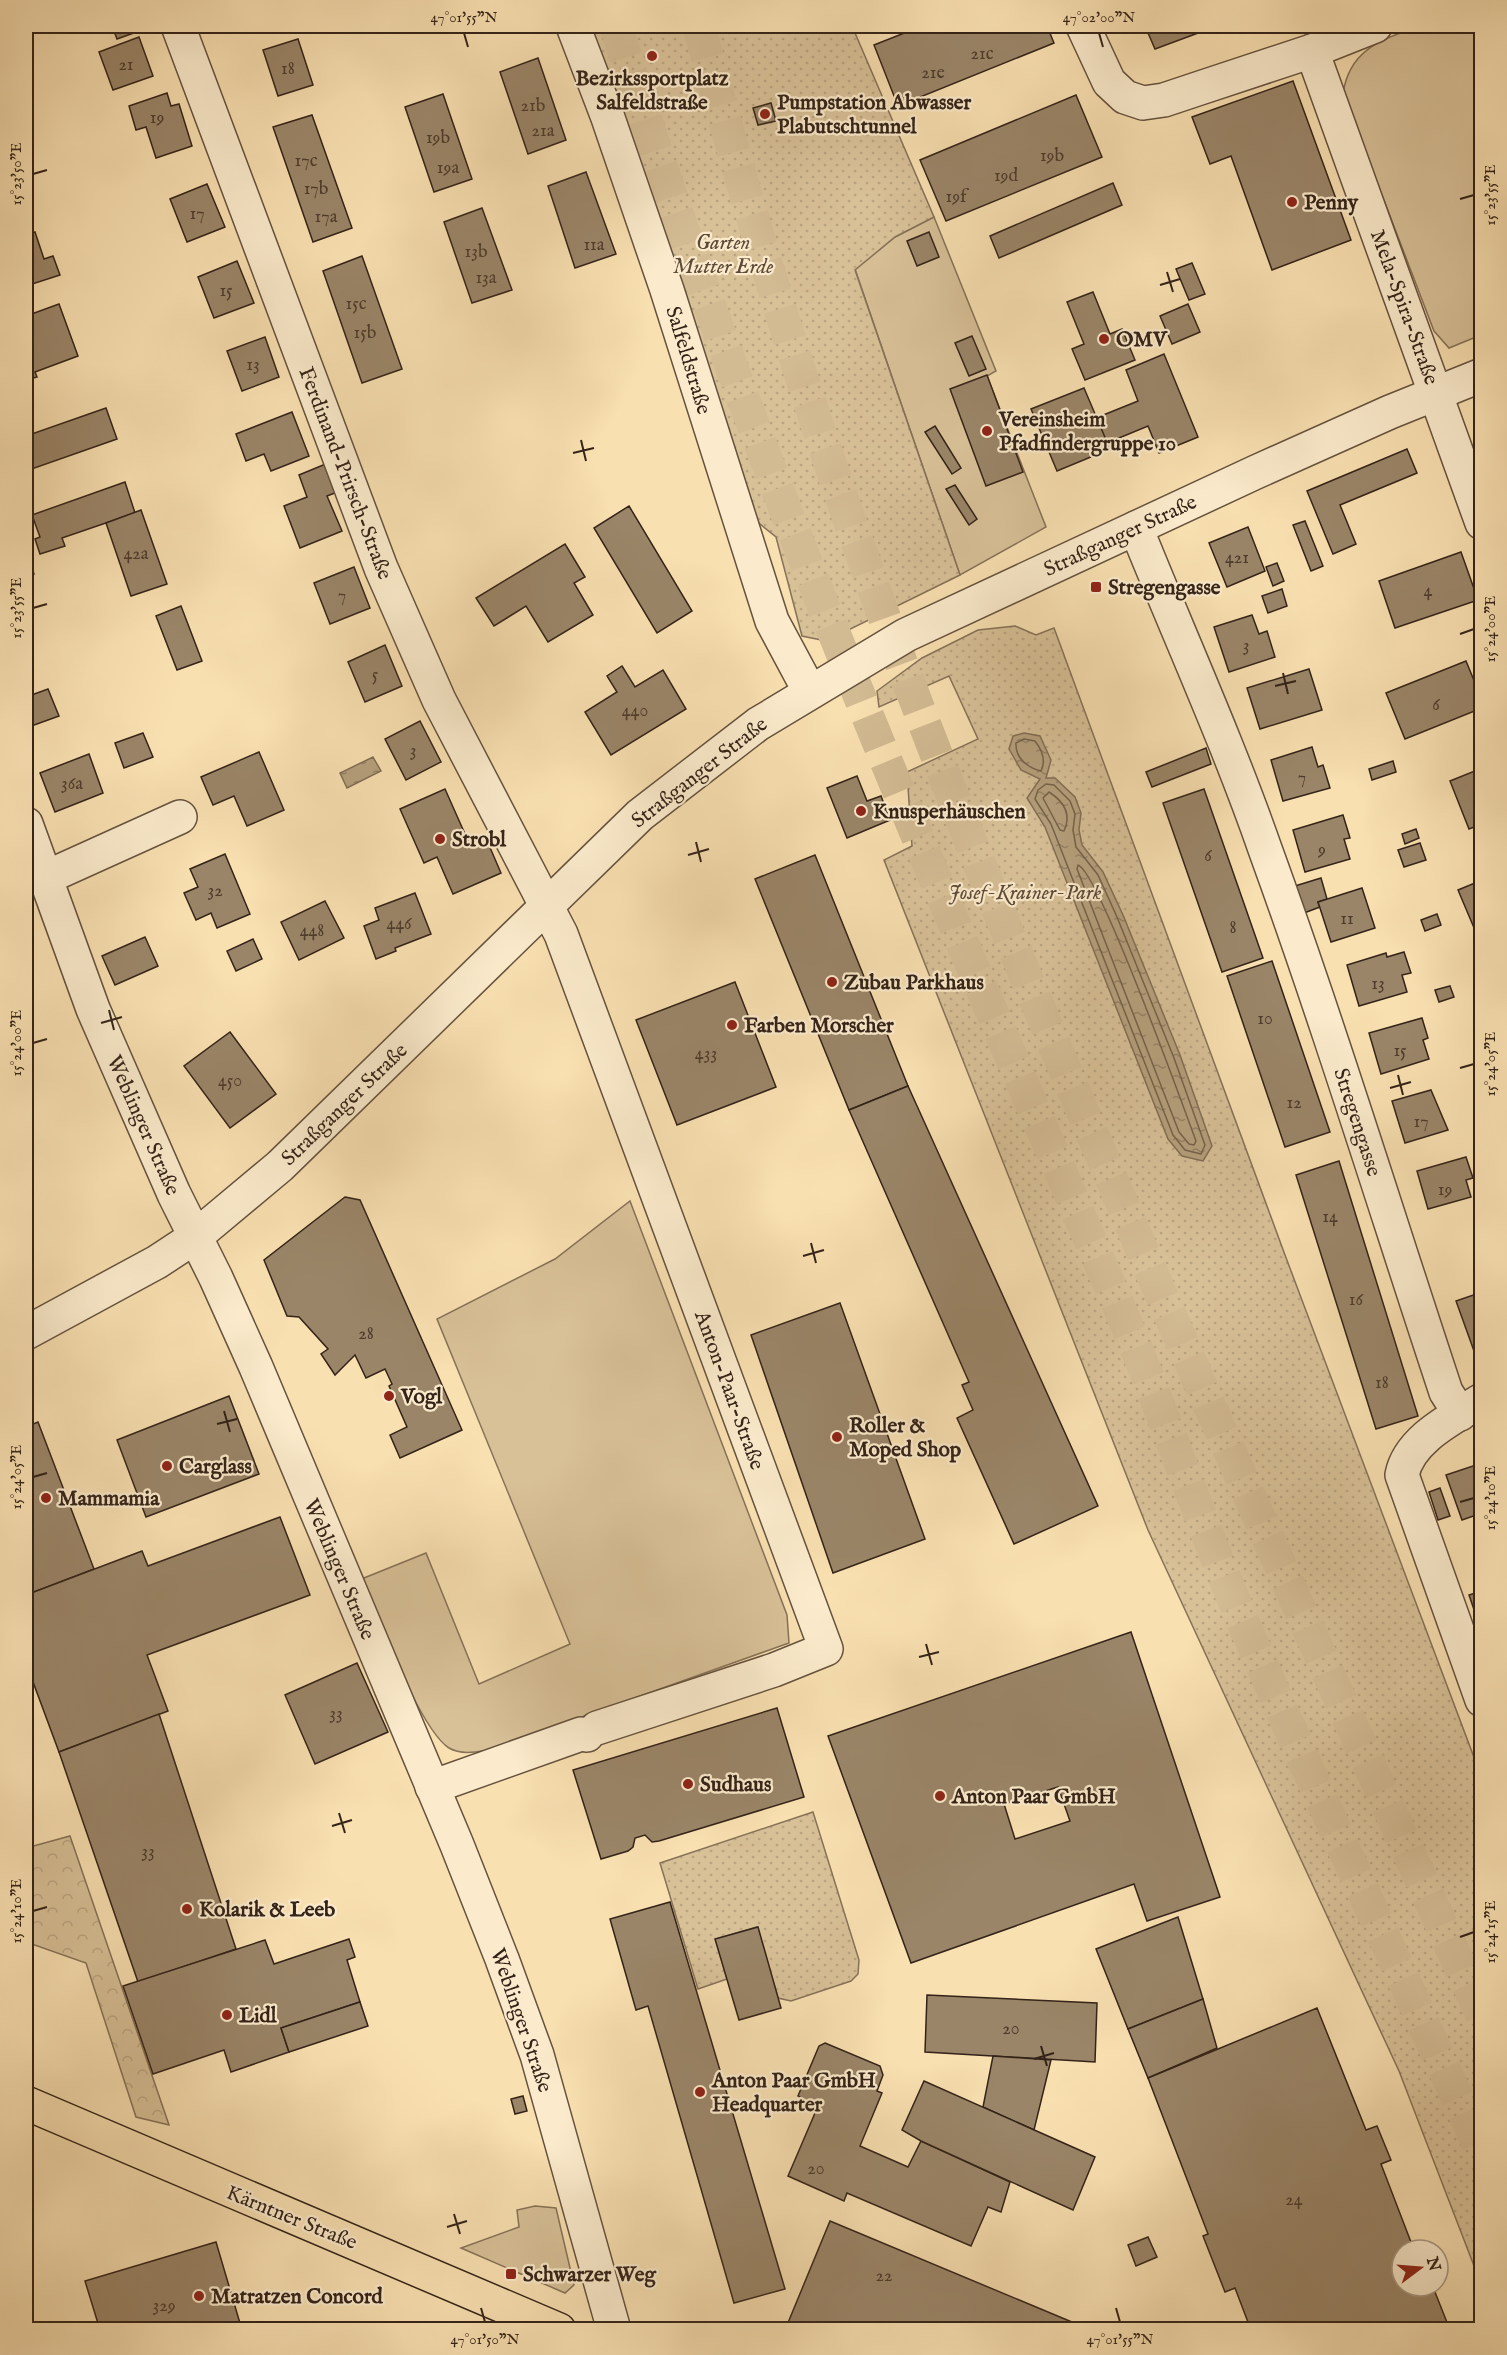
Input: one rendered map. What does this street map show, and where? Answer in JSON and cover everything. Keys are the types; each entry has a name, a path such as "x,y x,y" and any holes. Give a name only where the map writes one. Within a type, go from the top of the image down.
{"main road":[{"name":"Kärntner Straße","path":"26,2103 560,2330"}],"street":[{"name":"Ferdinand-Prirsch-Straße","path":"178,26 381,568 439,700 547,907"},
{"name":"Salfeldstraße","path":"573,26 607,115 668,290 772,621 810,692"},
{"path":"1083,26 1109,82 1125,98 1143,103 1164,100 1312,51 1375,26"},
{"name":"Mela-Spira-Straße","path":"1312,51 1482,523"},
{"name":"Straßganger Straße","path":"26,1333 147,1267 195,1237 280,1166 640,815 758,724 906,635 1390,412 1482,375"},
{"name":"Stregengasse","path":"1136,528 1167,608 1219,724 1265,848 1363,1136 1446,1392 1471,1407 1417,1447 1404,1464 1402,1475 1482,1700"},
{"path":"45,878 180,817"},
{"name":"Weblinger Straße","path":"26,824 93,1009 256,1367 490,1928 537,2055 614,2330"},
{"name":"Anton-Paar-Straße","path":"432,1787 581,1734 774,1670 826,1649 589,1005 561,934 547,907"}],"green space":[{"name":"Garten Mutter Erde","path":"583,26 852,26 934,217 895,237 855,270 960,575 826,641 802,636 776,537 755,520"},
{"path":"1419,26 1481,26 1481,335 1449,348 1434,331 1343,93 1352,66 1369,48"},
{"path":"934,217 996,371 987,376 1046,527 960,575 855,269 895,237"},
{"name":"Josef-Krainer-Park","path":"1015,626 1036,635 1054,628 1285,1255 1481,1776 1481,2284 1399,2071 1148,1530 884,860 912,846 907,772 978,739 949,676 879,707 877,691 922,658 978,630"},
{"path":"630,1201 787,1615 789,1643 489,1750 458,1752 449,1748 438,1737 413,1697 361,1581 364,1578 426,1553 479,1684 570,1644 437,1319 555,1259"},
{"path":"813,1812 859,1960 858,1974 851,1981 791,2001 778,1998 757,1927 716,1939 727,1979 698,1989 660,1863"},
{"path":"70,1836 169,2125 136,2117 86,1963 26,1942 26,1848"},
{"path":"535,2206 556,2208 574,2285 565,2293 461,2248 519,2227 517,2210"}],"water":[{"path":"1024,733 1040,736 1051,760 1046,778 1055,778 1075,797 1081,813 1079,830 1082,845 1103,872 1123,915 1180,1055 1212,1146 1203,1161 1182,1156 1168,1139 1045,827 1027,798 1040,779 1021,770 1009,749 1013,736"},
{"path":"373,757 381,771 347,788 340,773"}],"building":[{"path":"112,26 140,26 142,30 117,39"},
{"path":"922,26 1047,26 1054,43 898,106 874,45"},
{"path":"1145,26 1217,26 1155,49"},
{"path":"139,37 153,76 113,90 99,52"},
{"path":"298,39 313,85 278,96 263,50"},
{"path":"538,58 566,140 528,154 500,72"},
{"name":"Penny","path":"1293,81 1351,240 1272,270 1231,156 1210,164 1192,117"},
{"path":"167,93 171,106 179,104 192,146 156,158 146,127 136,130 129,106"},
{"path":"443,94 472,179 434,192 405,107"},
{"path":"1076,95 1102,157 946,221 920,160"},
{"name":"Pumpstation Abwasser Plabutschtunnel","path":"771,103 776,121 758,125 753,108"},
{"path":"312,115 352,228 313,242 273,127"},
{"path":"586,172 616,254 575,268 548,186"},
{"path":"1113,183 1122,205 999,258 990,236"},
{"path":"207,184 225,227 187,242 170,199"},
{"path":"482,208 512,290 472,303 444,222"},
{"path":"35,232 44,259 53,256 60,275 26,286 26,235"},
{"path":"929,232 939,257 917,266 907,241"},
{"path":"362,256 402,369 362,383 323,271"},
{"path":"237,261 254,303 214,318 198,277"},
{"path":"1192,263 1205,294 1189,300 1176,269"},
{"name":"OMV","path":"1093,292 1110,334 1122,329 1135,360 1085,380 1072,349 1084,344 1067,302"},
{"path":"59,304 78,356 35,372 37,377 26,380 26,316"},
{"path":"1188,304 1200,332 1172,344 1160,316"},
{"path":"972,336 986,369 969,376 955,343"},
{"path":"265,337 279,377 242,391 227,351"},
{"path":"1164,354 1198,437 1159,453 1148,426 1107,443 1096,418 1138,401 1126,370"},
{"name":"Vereinsheim Pfadfindergruppe 10","path":"987,375 1023,472 986,486 950,389"},
{"path":"1084,388 1110,449 1057,471 1031,409"},
{"path":"106,408 117,439 26,471 26,436"},
{"path":"292,412 309,456 271,471 264,454 246,461 236,434"},
{"path":"935,426 961,468 952,474 925,432"},
{"path":"1407,449 1417,473 1340,505 1356,544 1333,554 1307,491"},
{"path":"328,463 340,491 327,496 342,531 300,548 284,506 307,497 299,475"},
{"path":"125,482 135,513 62,538 65,546 40,554 35,539 40,537 32,515"},
{"path":"955,485 977,519 969,525 946,489"},
{"path":"629,506 692,611 657,633 594,528"},
{"path":"141,510 167,584 131,596 106,523"},
{"path":"1305,521 1323,566 1311,571 1293,525"},
{"path":"1248,527 1265,571 1227,587 1209,543"},
{"path":"565,544 585,577 574,583 593,615 548,642 526,606 494,626 476,598"},
{"path":"1461,552 1478,600 1395,628 1379,581"},
{"path":"28,555 34,574 26,577 26,556"},
{"path":"1277,563 1284,581 1273,586 1266,567"},
{"path":"354,567 370,608 330,624 314,583"},
{"path":"1282,589 1287,606 1268,613 1262,596"},
{"path":"181,606 202,661 177,670 156,616"},
{"path":"1252,615 1259,634 1267,631 1275,657 1229,672 1214,627"},
{"path":"26,626 30,641 26,643"},
{"path":"385,645 402,686 365,702 348,662"},
{"path":"1466,661 1482,700 1482,708 1405,739 1386,693"},
{"path":"622,666 635,687 663,670 686,709 611,755 585,712 617,692 607,676"},
{"path":"1309,669 1322,710 1260,729 1247,688"},
{"path":"48,689 59,716 26,728 26,697"},
{"path":"420,721 441,762 406,780 385,739"},
{"path":"143,733 153,757 124,768 115,743"},
{"path":"1312,747 1318,767 1323,765 1330,788 1283,801 1271,760"},
{"path":"1206,748 1211,764 1152,787 1146,772"},
{"path":"259,752 284,810 247,826 234,796 213,805 201,777"},
{"path":"89,754 103,793 55,812 40,773"},
{"path":"1393,761 1396,772 1372,780 1369,769"},
{"path":"1482,768 1482,824 1469,829 1450,781"},
{"name":"Knusperhäuschen","path":"857,776 867,801 881,796 890,820 847,838 827,788"},
{"name":"Strobl","path":"445,789 469,843 485,836 501,873 453,894 437,857 424,863 400,809"},
{"path":"1204,789 1263,958 1222,972 1163,803"},
{"path":"1343,815 1350,838 1344,839 1350,859 1305,872 1293,830"},
{"path":"1416,829 1419,838 1405,844 1402,834"},
{"path":"1420,843 1426,860 1404,867 1398,850"},
{"path":"225,854 250,914 217,928 211,913 196,920 184,893 198,887 190,869"},
{"name":"Zubau Parkhaus","path":"815,855 908,1086 849,1110 755,879"},
{"path":"1321,878 1327,899 1318,902 1320,907 1304,913 1295,886"},
{"path":"1482,880 1482,934 1477,935 1458,890"},
{"path":"1362,888 1375,928 1331,942 1318,902"},
{"path":"415,893 431,934 395,948 396,951 376,959 364,926 379,920 375,908"},
{"path":"325,901 344,938 299,960 281,922"},
{"path":"1437,914 1441,925 1425,931 1421,920"},
{"path":"145,937 158,966 115,985 102,956"},
{"path":"253,939 262,959 236,971 227,951"},
{"path":"1404,952 1411,973 1402,975 1407,992 1359,1006 1347,965 1386,953 1387,957"},
{"path":"1272,961 1330,1132 1285,1147 1227,976"},
{"path":"735,982 776,1087 677,1125 636,1020"},
{"path":"1450,986 1454,997 1439,1002 1435,990"},
{"path":"1422,1018 1428,1038 1423,1040 1429,1059 1381,1074 1369,1033"},
{"path":"230,1032 276,1094 230,1128 184,1066"},
{"path":"908,1086 1098,1506 1014,1544 957,1418 973,1410 962,1385 969,1382 849,1110"},
{"path":"1431,1090 1448,1130 1405,1143 1392,1101"},
{"path":"26,1125 33,1149 26,1151"},
{"path":"1466,1157 1473,1178 1466,1180 1471,1197 1428,1209 1417,1171"},
{"path":"1339,1161 1418,1416 1376,1429 1296,1175"},
{"path":"345,1197 360,1200 462,1430 400,1458 390,1435 407,1427 389,1386 392,1384 385,1369 366,1378 355,1355 335,1375 321,1354 328,1349 299,1317 287,1316 264,1260"},
{"path":"1482,1292 1482,1348 1474,1351 1456,1301"},
{"name":"Roller & Moped Shop","path":"840,1303 925,1539 833,1573 751,1335"},
{"path":"229,1396 259,1474 146,1517 117,1440"},
{"name":"Mammamia","path":"38,1422 94,1569 26,1595 26,1427"},
{"path":"1482,1463 1482,1513 1462,1520 1446,1475"},
{"path":"1440,1488 1450,1516 1438,1520 1429,1492"},
{"path":"280,1517 310,1595 147,1655 168,1711 59,1752 26,1663 26,1595 142,1551 148,1566"},
{"path":"1482,1591 1482,1633 1469,1595"},
{"name":"Anton Paar GmbH","path":"1131,1632 1220,1897 1147,1921 1134,1884 911,1963 828,1736","holes":["1058,1787 1070,1821 1015,1839 1004,1804"]},
{"path":"357,1663 388,1732 315,1764 285,1695"},
{"name":"Sudhaus","path":"777,1708 804,1797 659,1841 652,1842 645,1835 635,1838 633,1847 628,1851 601,1859 573,1770"},
{"path":"159,1714 236,1949 138,1982 59,1752"},
{"name":"Anton Paar GmbH Headquarter","path":"670,1902 785,2289 734,2303 648,2006 636,2010 610,1919"},
{"path":"1178,1917 1203,1999 1128,2029 1096,1949"},
{"path":"758,1927 781,2008 739,2020 715,1939"},
{"name":"Lidl","path":"349,1939 355,1957 347,1960 360,2002 281,2028 289,2052 231,2072 224,2050 153,2074 123,1986 265,1940 274,1964"},
{"path":"927,1995 1097,2003 1095,2062 925,2052"},
{"path":"1203,1999 1217,2048 1148,2078 1128,2029"},
{"path":"360,2002 368,2026 289,2052 281,2028"},
{"path":"1317,2008 1366,2130 1377,2126 1391,2160 1381,2164 1409,2238 1390,2238 1390,2298 1437,2298 1450,2330 1251,2330 1235,2288 1225,2292 1203,2236 1208,2234 1148,2078"},
{"path":"825,2043 880,2066 883,2075 877,2091 882,2093 860,2146 908,2167 921,2141 1010,2182 1001,2212 988,2207 971,2246 847,2193 844,2201 788,2176 818,2106 798,2096 819,2046"},
{"path":"993,2056 1051,2060 1034,2130 983,2107"},
{"path":"924,2081 1095,2157 1073,2210 921,2141 902,2130"},
{"path":"523,2096 527,2111 515,2114 511,2099"},
{"path":"830,2221 1091,2330 785,2330"},
{"path":"1148,2237 1157,2257 1136,2266 1128,2245"},
{"path":"216,2242 242,2330 100,2330 85,2281"}],"tunnel":[{"path":"616,26 668,188 725,348 847,666 978,980 1130,1333 1240,1615 1329,1817 1482,2152"},
{"path":"699,26 751,212 808,397 874,590 947,781 1063,1065 1149,1266 1290,1588 1482,2015"}],"place":[{"name":"Bezirkssportplatz Salfeldstraße","path":"652,56"},
{"name":"Pumpstation Abwasser Plabutschtunnel","path":"765,114"},
{"name":"Penny","path":"1292,202"},
{"name":"OMV","path":"1104,339"},
{"name":"Vereinsheim Pfadfindergruppe 10","path":"987,431"},
{"name":"Stregengasse","path":"1096,587"},
{"name":"Knusperhäuschen","path":"861,811"},
{"name":"Strobl","path":"440,839"},
{"name":"Zubau Parkhaus","path":"832,982"},
{"name":"Farben Morscher","path":"732,1025"},
{"name":"Vogl","path":"389,1396"},
{"name":"Roller & Moped Shop","path":"837,1437"},
{"name":"Carglass","path":"167,1466"},
{"name":"Mammamia","path":"46,1498"},
{"name":"Sudhaus","path":"688,1784"},
{"name":"Anton Paar GmbH","path":"940,1796"},
{"name":"Kolarik & Leeb","path":"187,1909"},
{"name":"Lidl","path":"227,2015"},
{"name":"Anton Paar GmbH Headquarter","path":"700,2092"},
{"name":"Schwarzer Weg","path":"511,2274"},
{"name":"Matratzen Concord","path":"199,2296"}]}
